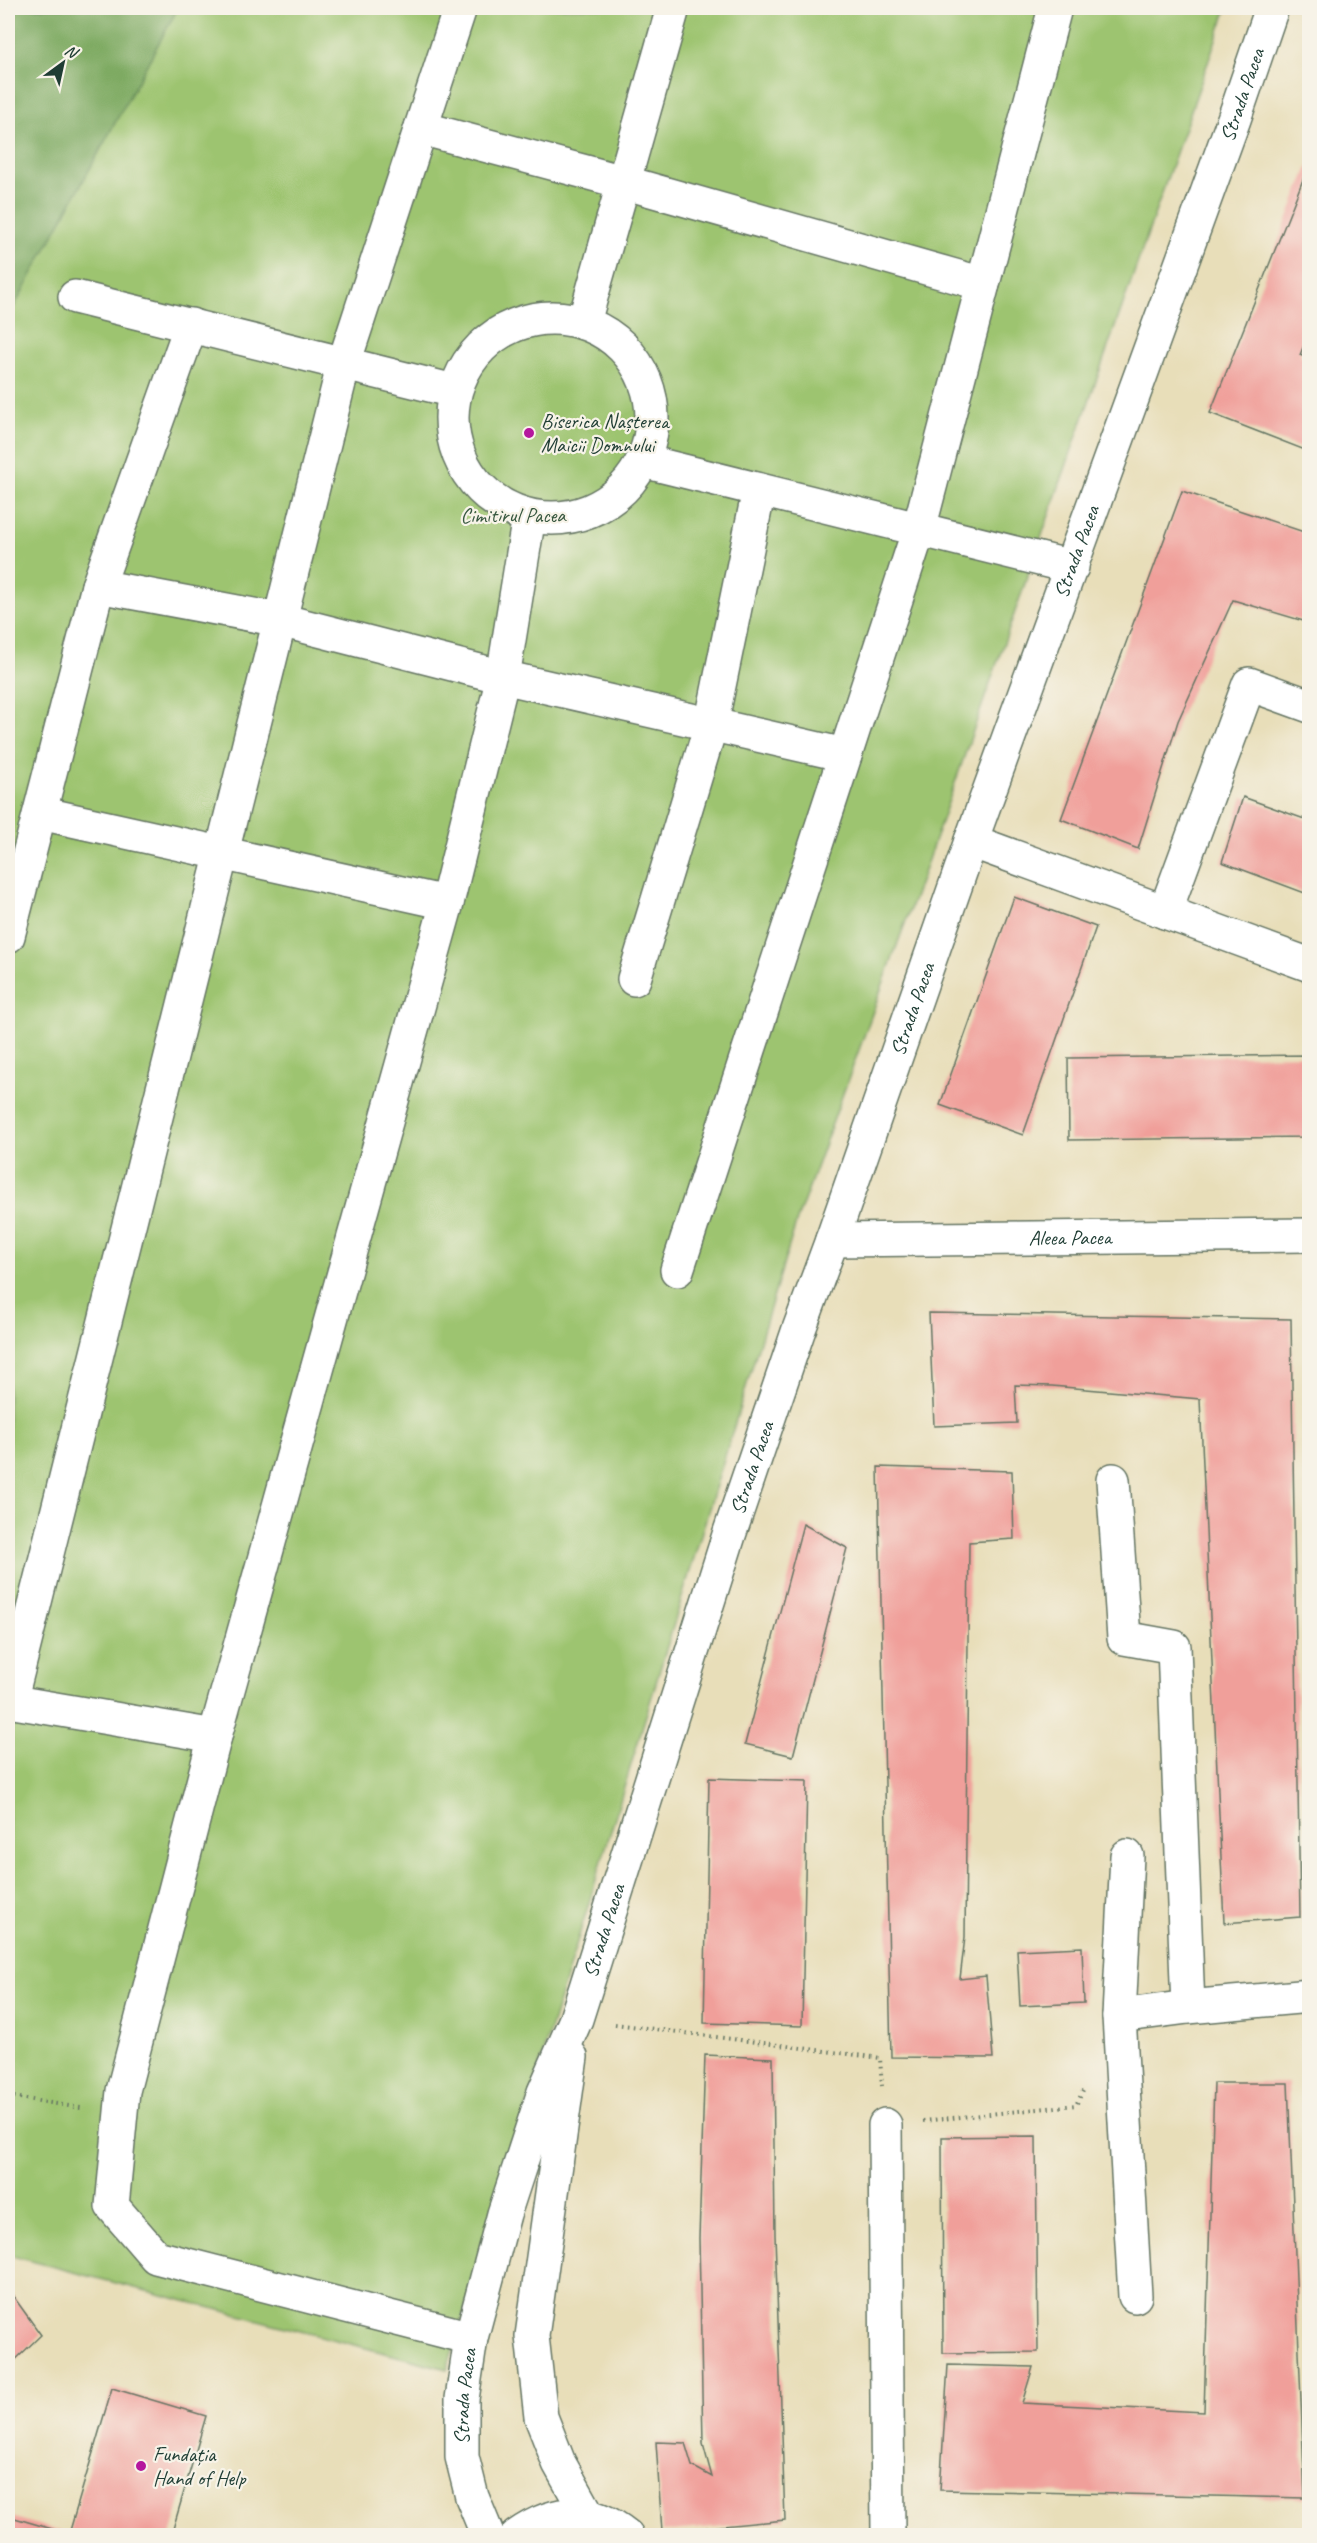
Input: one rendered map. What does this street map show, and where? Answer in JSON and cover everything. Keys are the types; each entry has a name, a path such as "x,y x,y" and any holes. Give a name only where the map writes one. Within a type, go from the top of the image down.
{"main road":[{"path":"214,1736 9,1702 344,363 460,8"},
{"path":"584,322 673,8"},
{"path":"677,1270 919,529 1055,8"},
{"name":"Strada Pacea","path":"488,2535 472,2497 462,2457 462,2399 471,2338 504,2214 544,2092 576,2019 729,1535 798,1332 971,841 1072,567 1272,8"},
{"path":"421,128 623,182 983,284"},
{"path":"75,297 454,391"},
{"path":"552,317 584,322 613,337 636,362 650,394 652,428 643,461 624,489 596,510 563,519 529,516 498,504 474,482 458,454 450,423 454,391 468,361 491,337 519,322 552,317"},
{"path":"8,936 98,586 191,325"},
{"path":"643,461 1072,567"},
{"path":"634,979 711,725 759,490"},
{"path":"471,2338 156,2257 112,2206 123,2091 214,1736 447,903 503,677 529,516"},
{"path":"98,586 280,620 503,677 845,755"},
{"path":"1165,912 1249,684 1310,706"},
{"path":"40,813 447,903"},
{"path":"971,841 1310,965"},
{"name":"Aleea Pacea","path":"832,1240 1310,1235"},
{"path":"1113,1480 1124,1638 1174,1647 1188,2007"},
{"path":"1127,1856 1119,2016 1135,2296"},
{"path":"1119,2016 1310,1996"},
{"name":"Strada Pacea","path":"576,2019 532,2336 541,2417 559,2463 588,2515"},
{"path":"885,2125 888,2535"},
{"path":"517,2535 535,2522 561,2515 588,2515 612,2524 627,2535"}],"path":[{"path":"576,2019 880,2058 885,2125 1076,2105 1086,2085"},
{"path":"8,2096 121,2115"}],"green space":[{"name":"Cimitirul Pacea","path":"8,8 1227,8 924,871 796,1223 447,2369 8,2255"},
{"path":"8,8 178,8 8,318"}],"building":[{"path":"1310,162 1310,330 1300,355 1310,359 1310,452 1210,413"},
{"path":"1182,491 1310,534 1310,623 1233,600 1178,721 1138,849 1061,819"},
{"path":"1243,797 1310,821 1310,895 1222,862"},
{"path":"1014,897 1096,927 1023,1135 940,1105"},
{"path":"1310,1055 1310,1137 1069,1140 1068,1058"},
{"path":"929,1313 1291,1319 1300,1917 1224,1923 1200,1399 1015,1385 1017,1423 934,1426"},
{"path":"878,1467 1012,1471 1014,1539 969,1542 965,1937 960,1979 986,1976 993,2058 891,2057"},
{"path":"803,1524 847,1548 793,1756 745,1744"},
{"path":"709,1778 807,1781 802,2026 704,2023"},
{"path":"1082,1947 1084,2003 1020,2006 1017,1950"},
{"path":"705,2055 773,2058 775,2235 785,2520 662,2532 656,2442 685,2443 692,2466 712,2477 703,2444 699,2238"},
{"path":"1214,2083 1288,2083 1305,2498 940,2490 948,2365 1033,2367 1022,2403 1204,2412"},
{"path":"1036,2136 1038,2352 943,2353 942,2137"},
{"path":"8,2289 41,2335 8,2367"},
{"name":"Fundația Hand of Help","path":"112,2388 206,2416 171,2536 8,2536 8,2516 69,2534"}],"place":[{"name":"Biserica Nașterea Maicii Domnului","path":"529,433"},
{"name":"Fundația Hand of Help","path":"141,2466"}]}
